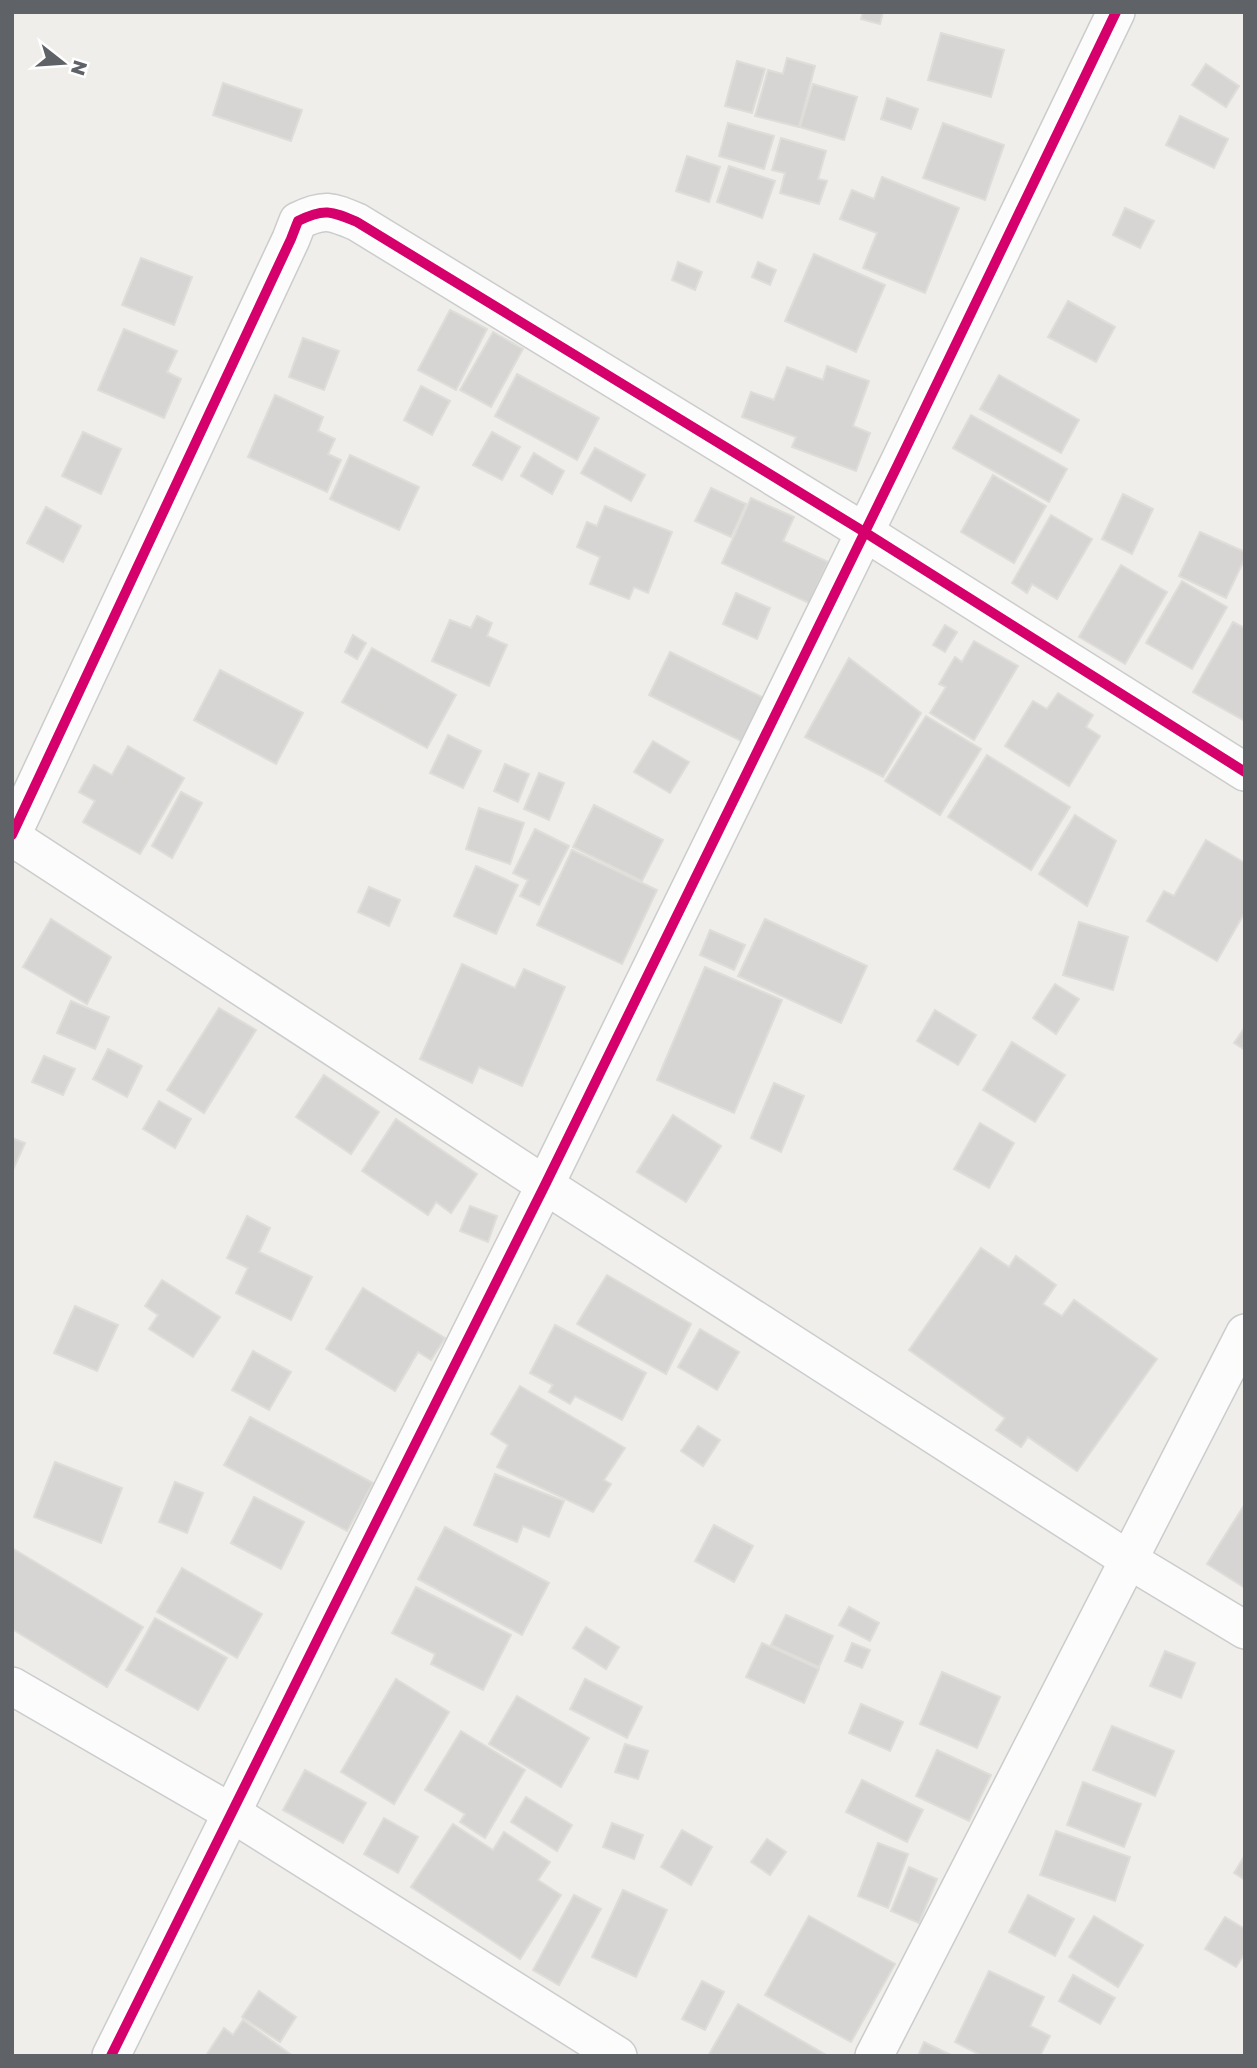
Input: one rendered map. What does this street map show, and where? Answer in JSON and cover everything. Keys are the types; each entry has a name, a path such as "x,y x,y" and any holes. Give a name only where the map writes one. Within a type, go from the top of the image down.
{"street":[{"path":"111,2056 866,533 1116,12"},
{"path":"1245,772 866,533 357,222 330,211 314,213 298,221 292,239 12,836 545,1185 1129,1560 1245,1630"},
{"path":"874,2056 1245,1333"},
{"path":"12,1686 230,1812 618,2056"}],"building":[{"path":"863,12 883,12 880,24 861,19"},
{"path":"941,33 1004,50 991,97 928,80"},
{"path":"787,58 815,66 799,127 755,116 768,70 783,74"},
{"path":"737,61 765,69 752,113 725,106"},
{"path":"1206,64 1239,86 1226,107 1192,85"},
{"path":"223,83 302,110 291,141 213,115"},
{"path":"813,84 857,97 844,140 800,127"},
{"path":"887,98 918,109 911,129 881,119"},
{"path":"1180,116 1228,139 1214,168 1166,145"},
{"path":"728,123 774,136 764,169 719,156"},
{"path":"943,123 1004,145 985,200 923,178"},
{"path":"781,138 826,151 818,179 827,181 819,204 780,193 785,173 772,170"},
{"path":"687,156 720,167 709,202 676,191"},
{"path":"729,166 775,181 762,218 717,202"},
{"path":"882,177 959,208 925,293 863,268 877,233 840,219 852,190 874,199"},
{"path":"1125,208 1154,221 1140,248 1113,235"},
{"path":"814,254 885,285 856,352 785,321"},
{"path":"141,258 192,277 174,325 122,305"},
{"path":"678,262 702,272 695,290 672,280"},
{"path":"758,262 776,270 770,285 752,277"},
{"path":"1068,301 1115,327 1096,362 1048,337"},
{"path":"450,310 487,329 456,390 418,370"},
{"path":"124,329 177,351 167,372 181,379 164,418 98,390"},
{"path":"493,332 523,349 491,407 460,390"},
{"path":"303,338 339,351 324,390 289,377"},
{"path":"827,366 869,381 853,426 870,433 856,471 792,447 796,437 742,417 751,392 774,400 787,367 823,380"},
{"path":"517,374 599,418 577,460 495,416"},
{"path":"999,375 1079,420 1061,453 980,409"},
{"path":"421,386 450,401 432,435 404,420"},
{"path":"275,395 323,417 318,431 335,439 328,454 341,460 327,492 248,457"},
{"path":"971,415 1067,469 1049,502 953,448"},
{"path":"83,432 121,449 101,494 62,476"},
{"path":"492,432 520,447 502,480 473,465"},
{"path":"595,448 645,475 631,501 581,473"},
{"path":"534,453 564,471 552,494 521,476"},
{"path":"350,455 419,487 399,530 330,499"},
{"path":"993,475 1046,506 1014,563 961,532"},
{"path":"711,488 746,504 731,537 695,521"},
{"path":"1123,494 1153,509 1132,554 1102,539"},
{"path":"751,498 794,517 783,541 828,562 809,603 722,563"},
{"path":"605,506 672,532 648,593 634,587 629,599 590,584 600,557 577,547 587,522 597,526"},
{"path":"46,507 81,526 63,562 27,543"},
{"path":"1051,515 1092,539 1057,599 1032,584 1027,593 1012,583"},
{"path":"1200,532 1245,552 1245,558 1226,598 1179,576"},
{"path":"1121,565 1167,592 1125,664 1079,637"},
{"path":"1182,581 1227,607 1192,669 1146,643"},
{"path":"736,593 770,608 757,639 723,624"},
{"path":"477,616 492,623 487,636 507,645 489,686 432,661 450,620 471,628"},
{"path":"1233,622 1245,628 1245,721 1193,692"},
{"path":"945,625 957,632 945,652 933,645"},
{"path":"353,635 366,643 357,659 345,652"},
{"path":"974,641 1018,666 974,740 930,713 946,687 939,684 955,657 962,662"},
{"path":"372,648 456,695 427,748 342,702"},
{"path":"670,652 764,698 743,742 649,695"},
{"path":"849,658 921,713 883,777 805,737"},
{"path":"220,670 303,713 276,764 194,720"},
{"path":"1058,693 1093,715 1086,727 1100,736 1069,786 1005,746 1033,701 1047,709"},
{"path":"926,716 981,749 940,815 885,781"},
{"path":"448,735 481,751 463,788 430,773"},
{"path":"653,741 689,762 670,793 634,772"},
{"path":"128,746 184,778 140,854 83,822 95,801 79,792 94,765 112,775"},
{"path":"987,755 1070,807 1031,870 948,817"},
{"path":"505,764 529,774 518,802 494,791"},
{"path":"539,773 564,783 549,820 524,809"},
{"path":"181,792 202,803 172,858 152,846"},
{"path":"594,805 663,840 642,881 573,847"},
{"path":"479,808 524,823 510,864 466,849"},
{"path":"1075,815 1116,841 1087,906 1039,874"},
{"path":"535,829 569,846 539,905 520,896 528,880 513,873"},
{"path":"1206,840 1245,863 1245,912 1217,961 1147,921 1164,891 1174,896"},
{"path":"572,850 657,890 622,964 537,925"},
{"path":"476,866 518,885 496,934 454,916"},
{"path":"369,887 400,900 389,926 358,912"},
{"path":"51,919 111,957 87,1004 23,967"},
{"path":"765,919 867,966 841,1023 738,976"},
{"path":"1079,922 1128,937 1113,990 1063,975"},
{"path":"710,930 745,945 734,970 700,955"},
{"path":"462,964 515,988 524,969 565,987 522,1086 479,1067 472,1083 420,1059"},
{"path":"705,967 782,1000 734,1113 657,1080"},
{"path":"1055,984 1079,999 1056,1034 1033,1018"},
{"path":"71,1001 109,1017 95,1049 57,1033"},
{"path":"219,1008 256,1030 204,1113 167,1090"},
{"path":"935,1010 976,1035 958,1065 917,1041"},
{"path":"1245,1027 1245,1050 1234,1043"},
{"path":"1012,1042 1065,1075 1035,1122 983,1090"},
{"path":"108,1049 142,1066 127,1097 93,1079"},
{"path":"44,1056 75,1069 63,1095 32,1082"},
{"path":"324,1075 379,1112 351,1154 296,1117"},
{"path":"774,1083 804,1096 781,1152 751,1138"},
{"path":"159,1101 191,1119 175,1148 143,1129"},
{"path":"673,1115 721,1146 686,1202 637,1172"},
{"path":"396,1119 477,1174 451,1213 436,1202 428,1215 362,1171"},
{"path":"980,1123 1014,1143 989,1188 954,1169"},
{"path":"12,1138 25,1143 12,1172"},
{"path":"470,1206 497,1216 488,1242 460,1231"},
{"path":"247,1216 270,1228 259,1252 312,1277 291,1320 236,1293 248,1268 227,1258"},
{"path":"981,1248 1009,1267 1016,1256 1056,1285 1043,1304 1062,1316 1074,1300 1157,1359 1077,1471 1028,1437 1021,1447 996,1430 1005,1418 909,1350"},
{"path":"607,1275 691,1324 666,1374 577,1324"},
{"path":"162,1280 220,1317 193,1357 149,1329 158,1315 145,1306"},
{"path":"363,1288 445,1338 431,1360 418,1352 395,1391 326,1349"},
{"path":"75,1306 118,1325 97,1371 54,1353"},
{"path":"555,1325 646,1373 622,1420 575,1396 570,1404 549,1392 553,1385 530,1373"},
{"path":"700,1329 739,1352 717,1390 678,1367"},
{"path":"253,1351 291,1372 269,1410 232,1390"},
{"path":"520,1386 625,1448 604,1480 611,1484 593,1512 497,1467 508,1445 491,1434"},
{"path":"250,1417 373,1483 347,1531 224,1465"},
{"path":"698,1426 720,1440 703,1466 681,1451"},
{"path":"55,1462 122,1488 101,1543 34,1517"},
{"path":"495,1474 564,1501 549,1537 523,1526 517,1542 474,1525"},
{"path":"175,1482 203,1493 187,1533 159,1522"},
{"path":"254,1497 304,1522 281,1569 231,1543"},
{"path":"1245,1504 1245,1588 1207,1564"},
{"path":"714,1525 753,1546 734,1582 695,1561"},
{"path":"445,1527 549,1583 522,1635 418,1579"},
{"path":"12,1548 143,1627 107,1687 12,1629"},
{"path":"182,1568 262,1614 237,1658 157,1612"},
{"path":"416,1587 511,1635 483,1690 431,1664 435,1654 392,1633"},
{"path":"849,1607 879,1623 870,1641 839,1625"},
{"path":"786,1615 833,1636 819,1667 771,1645"},
{"path":"155,1618 227,1658 198,1710 126,1670"},
{"path":"586,1627 619,1647 606,1669 573,1648"},
{"path":"762,1643 819,1669 804,1703 746,1677"},
{"path":"852,1643 870,1650 862,1668 845,1661"},
{"path":"1165,1651 1195,1663 1181,1698 1150,1686"},
{"path":"942,1672 1000,1697 977,1748 920,1724"},
{"path":"396,1679 449,1712 394,1804 341,1772"},
{"path":"585,1679 642,1707 627,1738 570,1709"},
{"path":"517,1696 589,1738 561,1787 489,1744"},
{"path":"861,1704 903,1722 890,1751 849,1733"},
{"path":"1112,1726 1174,1751 1155,1796 1093,1770"},
{"path":"461,1731 525,1770 485,1838 460,1822 465,1814 425,1790"},
{"path":"625,1744 648,1751 638,1779 615,1772"},
{"path":"937,1750 991,1775 969,1821 916,1796"},
{"path":"305,1770 366,1803 343,1843 283,1810"},
{"path":"862,1780 923,1810 907,1842 846,1812"},
{"path":"1083,1782 1141,1804 1124,1847 1067,1825"},
{"path":"526,1797 572,1825 557,1851 511,1822"},
{"path":"384,1818 418,1837 398,1873 364,1854"},
{"path":"612,1823 643,1835 634,1859 603,1847"},
{"path":"453,1824 493,1850 504,1832 550,1862 538,1880 561,1895 520,1959 411,1887"},
{"path":"682,1830 712,1847 691,1885 661,1867"},
{"path":"1056,1831 1130,1857 1115,1901 1040,1875"},
{"path":"767,1839 786,1852 770,1875 751,1862"},
{"path":"878,1843 908,1854 888,1908 858,1896"},
{"path":"1245,1855 1245,1880 1234,1873"},
{"path":"909,1867 937,1879 919,1923 891,1911"},
{"path":"623,1890 667,1910 636,1977 592,1957"},
{"path":"574,1895 601,1909 559,1985 533,1970"},
{"path":"1028,1895 1074,1919 1055,1956 1009,1932"},
{"path":"809,1916 895,1964 851,2042 765,1995"},
{"path":"1094,1916 1143,1945 1118,1987 1069,1957"},
{"path":"1225,1917 1245,1929 1245,1953 1236,1967 1205,1949"},
{"path":"989,1971 1044,1997 1030,2026 1050,2036 1040,2056 982,2056 955,2042"},
{"path":"1073,1975 1115,1998 1100,2024 1059,2001"},
{"path":"702,1981 724,1992 705,2030 682,2019"},
{"path":"259,1991 296,2017 280,2042 242,2017"},
{"path":"738,2004 828,2056 708,2056"},
{"path":"243,2020 293,2056 207,2054 224,2028 233,2035"},
{"path":"924,2042 953,2056 918,2056"}],"cycle path":[{"path":"111,2056 689,893 1116,12"},
{"path":"12,835 298,221 328,212 357,222 866,533 1245,772"}]}
